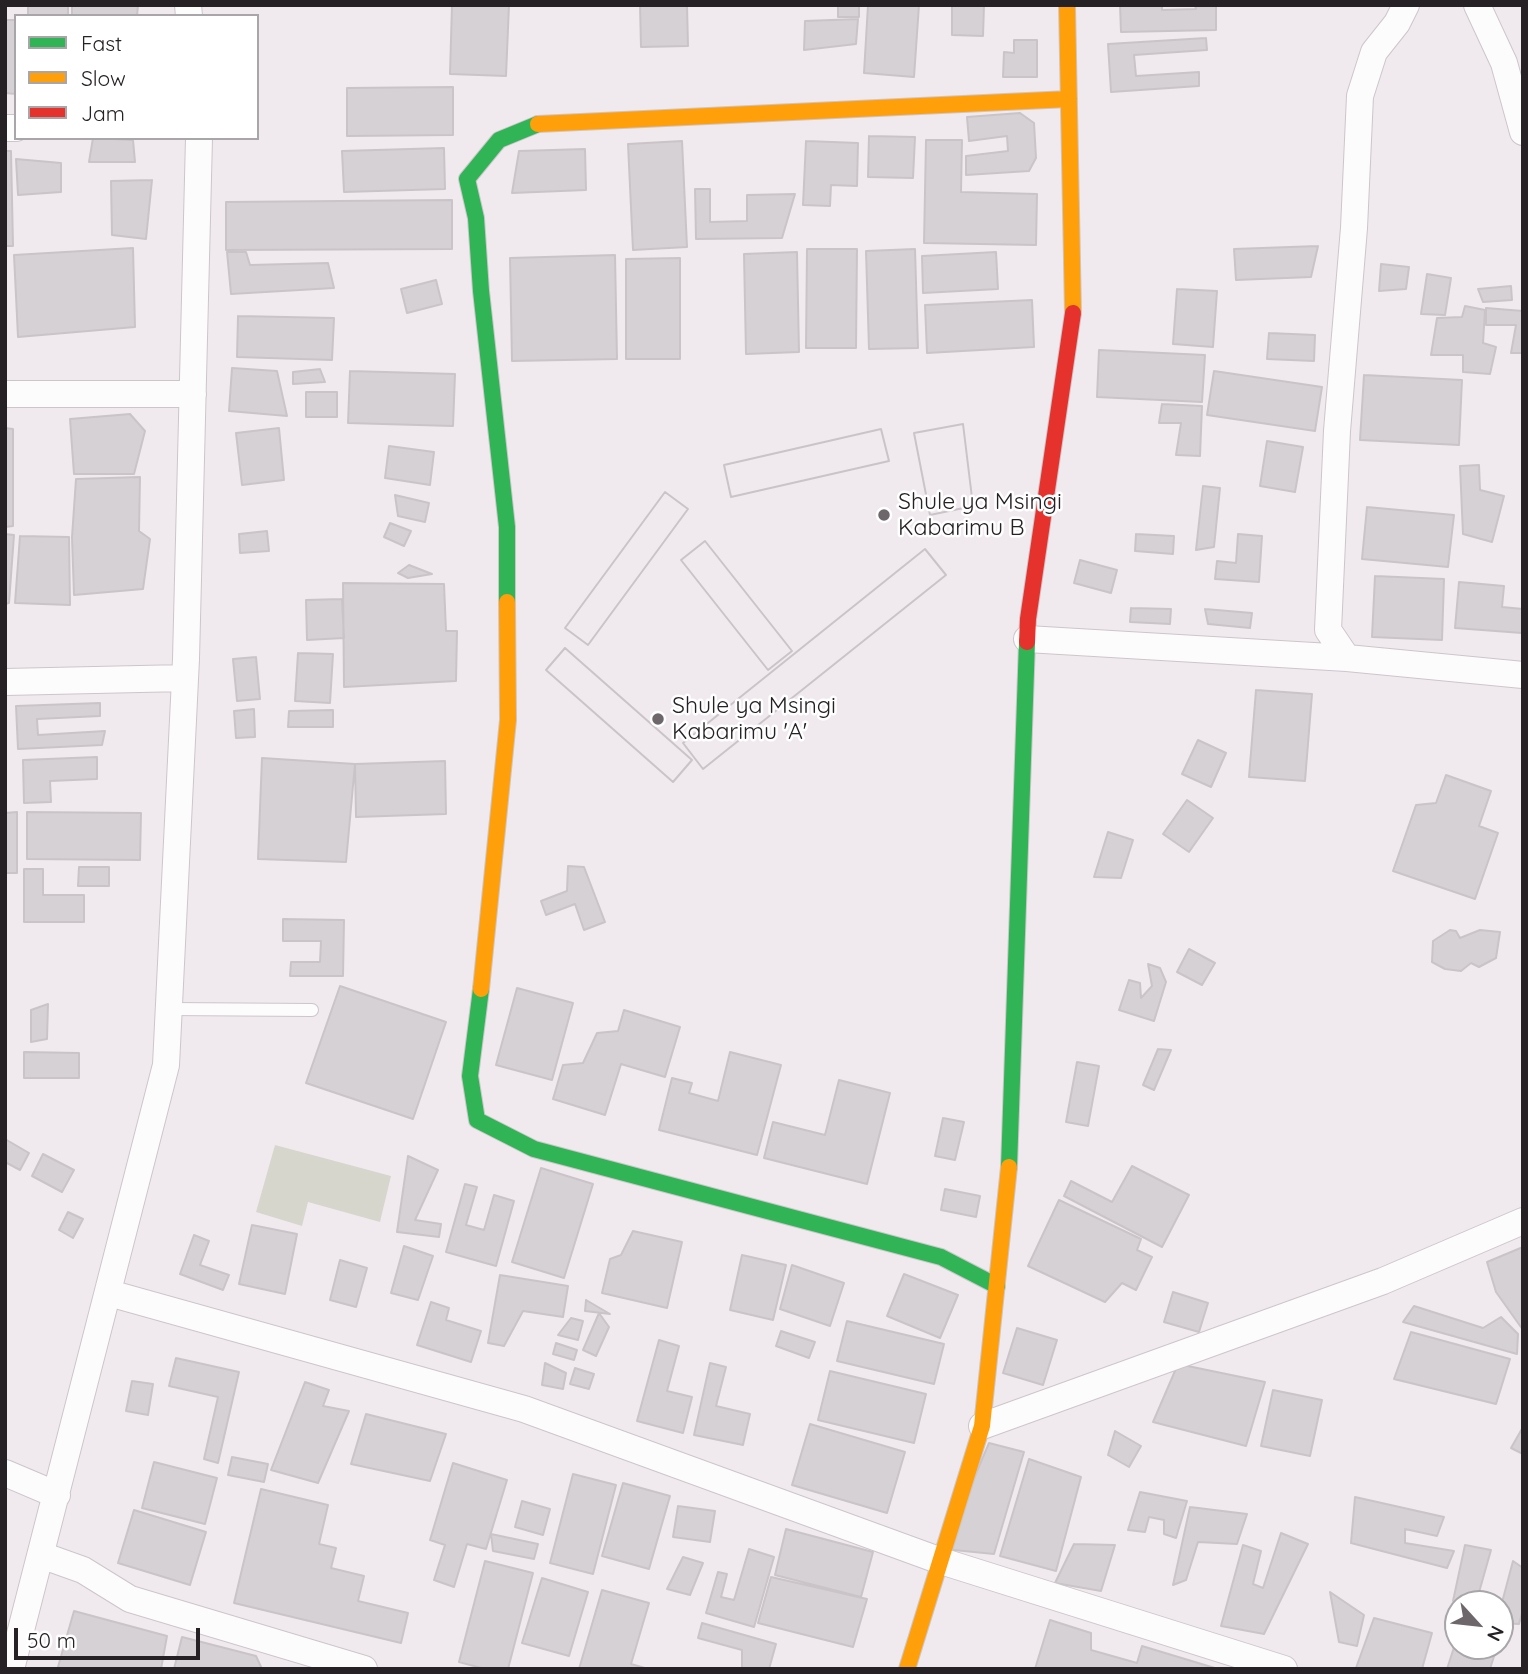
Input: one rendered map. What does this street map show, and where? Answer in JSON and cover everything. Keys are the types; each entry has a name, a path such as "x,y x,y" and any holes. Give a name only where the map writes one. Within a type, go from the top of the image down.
{"street":[{"path":"907,1669 982,1426 1010,1158 1028,619 1073,316 1067,5"},
{"path":"1347,658 1328,630 1360,96 1374,51 1397,23 1406,5"},
{"path":"1477,5 1504,63 1523,132"},
{"path":"997,1286 942,1257 534,1149 477,1120 470,1076 508,720 507,541 481,291 477,218 467,179 499,140 537,124 1069,99"},
{"path":"11,1669 166,1066 185,678 199,140"},
{"path":"5,394 193,394"},
{"path":"1027,639 1347,658 1523,675"},
{"path":"5,682 185,678"},
{"path":"982,1426 1382,1281 1523,1221"},
{"path":"109,1293 524,1409 941,1561 1274,1667"},
{"path":"5,1473 57,1495"},
{"path":"41,1555 83,1570 130,1599 311,1662 364,1669"}],"lane":[{"path":"168,1009 312,1010"}],"shaded area":[{"path":"275,1145 391,1176 380,1222 308,1202 302,1226 256,1212"}],"building":[{"path":"28,5 68,5 68,14 28,14"},
{"path":"72,5 138,5 137,14 72,14"},
{"path":"452,5 509,5 506,76 450,74"},
{"path":"640,5 687,5 688,46 641,47"},
{"path":"838,5 859,5 859,17 838,17"},
{"path":"868,5 919,5 914,77 864,73"},
{"path":"952,5 984,5 983,36 952,35"},
{"path":"1120,5 1162,5 1162,10 1196,9 1195,5 1216,5 1216,30 1121,32"},
{"path":"858,19 856,44 804,50 805,21"},
{"path":"5,20 14,20 14,94 5,93"},
{"path":"1206,38 1207,50 1134,55 1136,76 1199,72 1199,86 1111,92 1108,44"},
{"path":"1014,40 1037,40 1037,77 1003,77 1004,52 1014,53"},
{"path":"453,87 453,135 347,136 347,88"},
{"path":"1020,113 1034,123 1036,158 1029,171 966,175 966,156 1008,151 1007,136 969,141 967,117"},
{"path":"869,136 915,137 913,178 868,177"},
{"path":"93,140 133,140 135,162 89,162"},
{"path":"926,140 962,140 961,192 1037,194 1036,245 924,243"},
{"path":"682,141 687,247 633,250 628,144"},
{"path":"806,141 858,143 857,186 831,185 830,206 803,205"},
{"path":"444,148 445,189 344,192 342,151"},
{"path":"585,149 586,190 512,193 519,151"},
{"path":"5,151 11,151 13,246 5,246"},
{"path":"16,159 61,163 61,192 18,195"},
{"path":"152,180 146,239 112,235 111,181"},
{"path":"695,189 710,189 710,222 747,221 747,195 795,194 782,238 696,239"},
{"path":"452,200 452,249 226,250 226,202"},
{"path":"1318,246 1311,277 1236,280 1234,249"},
{"path":"133,248 135,327 18,337 14,255"},
{"path":"807,249 857,249 856,348 806,348"},
{"path":"915,249 918,348 869,349 866,251"},
{"path":"227,252 246,252 250,265 328,263 334,288 231,294"},
{"path":"797,252 799,352 746,354 744,254"},
{"path":"996,252 998,289 923,293 922,256"},
{"path":"615,255 617,359 512,361 510,258"},
{"path":"680,258 680,359 626,359 626,259"},
{"path":"1381,264 1409,267 1406,289 1379,291"},
{"path":"1427,274 1451,278 1445,315 1421,314"},
{"path":"436,280 442,304 407,313 401,289"},
{"path":"1511,286 1512,300 1483,302 1478,289"},
{"path":"1177,289 1217,291 1213,347 1173,344"},
{"path":"1032,300 1034,347 927,353 925,305"},
{"path":"1465,306 1485,310 1483,343 1496,347 1490,374 1463,372 1463,355 1431,355 1437,318 1462,317"},
{"path":"1486,308 1523,311 1523,353 1511,353 1516,325 1486,325"},
{"path":"238,316 334,318 332,360 237,357"},
{"path":"1269,333 1315,335 1314,361 1267,359"},
{"path":"1099,350 1205,355 1202,402 1097,397"},
{"path":"232,368 277,371 287,416 229,411"},
{"path":"320,369 325,382 293,384 293,372"},
{"path":"350,371 455,374 453,426 348,423"},
{"path":"1214,371 1322,387 1315,431 1207,415"},
{"path":"1364,375 1462,380 1459,445 1360,440"},
{"path":"306,392 337,392 337,417 306,417"},
{"path":"1162,404 1202,406 1200,456 1176,455 1181,423 1159,423"},
{"path":"130,414 145,431 134,474 74,474 70,419"},
{"path":"963,424 973,506 930,515 914,433"},
{"path":"963,424 973,506 930,515 914,433"},
{"path":"5,428 13,429 13,526 5,527"},
{"path":"279,428 284,480 242,485 236,433"},
{"path":"881,429 889,461 731,497 724,465"},
{"path":"881,429 889,461 731,497 724,465"},
{"path":"1267,441 1303,447 1295,492 1260,486"},
{"path":"389,446 434,452 430,485 385,478"},
{"path":"1479,465 1480,490 1504,496 1492,542 1463,534 1460,466"},
{"path":"140,477 139,531 150,539 143,589 74,595 72,537 76,479"},
{"path":"1203,486 1220,488 1214,547 1196,550"},
{"path":"665,492 688,509 588,645 565,628"},
{"path":"665,492 688,509 588,645 565,628"},
{"path":"395,495 429,503 425,522 398,516"},
{"path":"1367,507 1454,515 1448,567 1362,559"},
{"path":"390,523 411,531 404,546 384,537"},
{"path":"267,531 269,551 240,553 239,534"},
{"path":"5,534 14,535 9,603 5,604"},
{"path":"1136,534 1174,536 1173,554 1135,551"},
{"path":"1238,534 1262,536 1259,582 1215,579 1217,561 1236,563"},
{"path":"20,536 69,537 70,605 15,603"},
{"path":"705,541 792,651 768,670 681,560"},
{"path":"705,541 792,651 768,670 681,560"},
{"path":"925,549 946,575 703,769 683,743"},
{"path":"925,549 946,575 703,769 683,743"},
{"path":"1080,560 1117,570 1111,593 1074,583"},
{"path":"409,565 432,574 408,578 398,573"},
{"path":"1375,576 1444,579 1442,640 1372,637"},
{"path":"1459,582 1504,586 1502,607 1523,609 1522,633 1455,628"},
{"path":"343,583 444,584 446,631 457,631 456,681 344,687"},
{"path":"342,599 344,638 307,640 306,600"},
{"path":"1131,608 1171,609 1170,624 1130,622"},
{"path":"1205,609 1252,613 1250,628 1208,624"},
{"path":"565,648 692,760 673,782 546,670"},
{"path":"565,648 692,760 673,782 546,670"},
{"path":"298,653 333,654 330,703 295,701"},
{"path":"256,657 260,699 237,701 233,659"},
{"path":"1256,690 1312,694 1305,781 1249,777"},
{"path":"100,703 100,716 37,719 38,735 105,731 102,745 18,749 16,706"},
{"path":"254,709 255,737 236,738 234,711"},
{"path":"333,710 333,727 288,727 289,711"},
{"path":"1198,740 1226,753 1211,787 1182,774"},
{"path":"97,757 97,779 50,781 51,802 24,803 23,760"},
{"path":"262,758 355,764 346,862 258,859"},
{"path":"445,761 446,814 356,817 355,764"},
{"path":"1446,775 1491,791 1479,826 1498,833 1475,899 1393,871 1416,805 1436,803"},
{"path":"1187,800 1213,818 1189,852 1163,834"},
{"path":"17,812 17,873 5,873 5,813"},
{"path":"27,812 141,813 140,860 27,859"},
{"path":"1108,832 1133,840 1121,878 1094,877"},
{"path":"568,866 584,867 605,922 584,930 575,904 546,915 541,901 567,891"},
{"path":"79,867 109,867 109,886 78,886"},
{"path":"24,869 43,869 43,895 84,895 84,922 24,922"},
{"path":"283,919 344,920 343,976 290,976 291,962 320,962 321,941 283,941"},
{"path":"1450,930 1456,931 1460,938 1480,930 1500,932 1496,958 1479,967 1471,963 1461,971 1445,969 1432,962 1433,941"},
{"path":"1189,949 1215,963 1202,985 1177,972"},
{"path":"1148,964 1160,968 1166,982 1154,1021 1119,1010 1129,980 1140,983 1141,998 1152,986"},
{"path":"340,986 446,1022 413,1119 306,1083"},
{"path":"517,988 573,1003 552,1080 496,1065"},
{"path":"48,1004 47,1039 31,1042 31,1010"},
{"path":"624,1010 680,1027 665,1077 621,1064 605,1115 553,1099 563,1065 583,1063 597,1033 618,1031"},
{"path":"1158,1049 1171,1050 1154,1090 1143,1085"},
{"path":"24,1052 79,1053 79,1078 24,1078"},
{"path":"730,1052 781,1065 757,1155 659,1130 672,1078 692,1083 689,1093 718,1101"},
{"path":"1077,1062 1099,1066 1088,1126 1066,1122"},
{"path":"839,1080 890,1093 867,1184 764,1158 773,1122 825,1135"},
{"path":"943,1118 964,1122 955,1160 935,1156"},
{"path":"5,1139 29,1153 20,1170 5,1162"},
{"path":"43,1154 74,1170 62,1192 32,1176"},
{"path":"408,1156 438,1170 415,1220 441,1224 439,1237 397,1232"},
{"path":"1132,1166 1189,1195 1162,1247 1064,1196 1071,1181 1112,1202"},
{"path":"541,1168 593,1184 564,1278 512,1262"},
{"path":"465,1184 477,1187 466,1225 484,1230 494,1195 514,1201 496,1266 446,1252"},
{"path":"945,1189 980,1196 976,1217 941,1210"},
{"path":"1059,1200 1141,1239 1137,1250 1152,1257 1136,1290 1122,1283 1105,1302 1028,1266"},
{"path":"68,1212 83,1219 73,1238 59,1230"},
{"path":"252,1225 297,1234 285,1294 239,1284"},
{"path":"633,1231 682,1242 667,1308 602,1293 610,1259 621,1255"},
{"path":"194,1235 209,1241 200,1265 229,1275 223,1290 180,1274"},
{"path":"404,1246 433,1256 418,1300 391,1293"},
{"path":"1523,1247 1523,1330 1496,1292 1487,1262"},
{"path":"742,1255 786,1265 773,1320 730,1310"},
{"path":"340,1260 367,1268 356,1307 330,1300"},
{"path":"792,1265 844,1283 830,1326 780,1309"},
{"path":"904,1274 958,1295 940,1338 887,1316"},
{"path":"500,1275 568,1286 563,1317 523,1311 504,1346 488,1343"},
{"path":"1173,1292 1208,1303 1199,1332 1164,1322"},
{"path":"586,1300 610,1314 585,1311"},
{"path":"431,1302 449,1308 446,1320 481,1331 471,1362 417,1345"},
{"path":"1414,1306 1483,1328 1501,1317 1518,1334 1517,1354 1403,1322"},
{"path":"599,1313 609,1327 596,1356 583,1350"},
{"path":"571,1318 583,1321 578,1340 558,1335"},
{"path":"847,1321 944,1344 934,1384 837,1361"},
{"path":"1017,1328 1057,1340 1043,1385 1003,1373"},
{"path":"781,1331 815,1342 809,1358 776,1346"},
{"path":"1411,1332 1510,1359 1496,1404 1394,1379"},
{"path":"659,1340 679,1346 667,1391 692,1397 683,1433 637,1421"},
{"path":"556,1343 577,1350 574,1360 553,1354"},
{"path":"176,1358 239,1372 218,1463 204,1459 218,1397 169,1386"},
{"path":"545,1363 566,1373 563,1389 542,1385"},
{"path":"710,1363 726,1367 716,1406 750,1414 743,1445 694,1435"},
{"path":"1178,1364 1265,1382 1246,1446 1153,1422"},
{"path":"575,1368 594,1374 589,1389 570,1384"},
{"path":"830,1371 926,1394 914,1443 818,1420"},
{"path":"132,1381 153,1384 148,1415 126,1411"},
{"path":"305,1382 329,1390 323,1406 349,1411 318,1483 271,1470"},
{"path":"1273,1390 1322,1400 1310,1456 1261,1446"},
{"path":"366,1414 446,1434 430,1481 351,1464"},
{"path":"810,1424 905,1452 887,1513 792,1485"},
{"path":"1523,1427 1523,1454 1511,1448"},
{"path":"1115,1431 1141,1446 1129,1467 1108,1455"},
{"path":"989,1443 1024,1452 994,1554 944,1549"},
{"path":"232,1457 268,1464 264,1482 228,1475"},
{"path":"1029,1459 1081,1477 1056,1571 1000,1556"},
{"path":"154,1462 217,1478 205,1524 142,1508"},
{"path":"453,1463 507,1480 486,1549 467,1544 454,1587 434,1580 445,1545 430,1540"},
{"path":"573,1474 616,1485 593,1574 550,1563"},
{"path":"623,1483 670,1496 649,1569 602,1556"},
{"path":"261,1489 328,1505 319,1544 336,1548 331,1568 364,1576 358,1601 408,1613 401,1643 234,1603"},
{"path":"1140,1492 1187,1501 1176,1538 1164,1534 1164,1520 1149,1517 1145,1532 1128,1530"},
{"path":"1355,1497 1444,1517 1437,1536 1405,1529 1405,1543 1454,1551 1447,1568 1351,1543"},
{"path":"522,1501 550,1509 543,1535 515,1527"},
{"path":"678,1506 715,1511 710,1542 673,1537"},
{"path":"1190,1507 1247,1514 1237,1544 1198,1542 1186,1580 1173,1585"},
{"path":"134,1510 206,1532 190,1585 118,1563"},
{"path":"786,1529 873,1552 861,1597 775,1575"},
{"path":"1281,1533 1308,1544 1264,1634 1221,1626 1243,1545 1261,1551 1253,1584 1263,1588"},
{"path":"491,1534 538,1544 534,1559 493,1551"},
{"path":"1074,1544 1115,1545 1101,1591 1055,1583"},
{"path":"1465,1545 1491,1550 1480,1590 1455,1590"},
{"path":"749,1549 774,1557 754,1627 706,1613 718,1572 727,1574 721,1597 734,1600"},
{"path":"683,1557 703,1563 690,1595 667,1589"},
{"path":"485,1561 533,1573 508,1669 485,1669 459,1662"},
{"path":"1513,1561 1523,1568 1523,1610 1519,1624 1514,1624 1514,1590 1505,1590"},
{"path":"771,1577 867,1599 853,1647 758,1623"},
{"path":"542,1578 588,1592 569,1656 522,1643"},
{"path":"602,1590 649,1603 631,1664 648,1669 579,1669"},
{"path":"1330,1592 1364,1615 1357,1646 1339,1642"},
{"path":"74,1611 167,1636 161,1669 58,1667"},
{"path":"1374,1618 1432,1633 1422,1669 1356,1668"},
{"path":"1050,1620 1091,1633 1091,1650 1137,1663 1142,1646 1218,1669 1035,1669"},
{"path":"702,1623 776,1644 769,1669 742,1669 742,1650 698,1638"},
{"path":"182,1637 256,1656 262,1669 174,1669"},
{"path":"1450,1660 1493,1660 1490,1669 1447,1669"}],"traffic: fast":[{"path":"507,602 507,527 481,291 476,218 467,179 499,140 538,124"},
{"path":"1009,1167 1027,642"},
{"path":"481,989 470,1076 477,1120 534,1149 941,1257 997,1286"}],"traffic: slow":[{"path":"1067,5 1073,313"},
{"path":"538,124 1069,99"},
{"path":"481,989 508,720 507,602"},
{"path":"907,1669 982,1426 1009,1167"}],"traffic: jam":[{"path":"1027,642 1028,619 1073,313"}],"place":[{"name":"Shule ya Msingi Kabarimu B","path":"884,515"},
{"name":"Shule ya Msingi Kabarimu 'A'","path":"658,719"}]}
